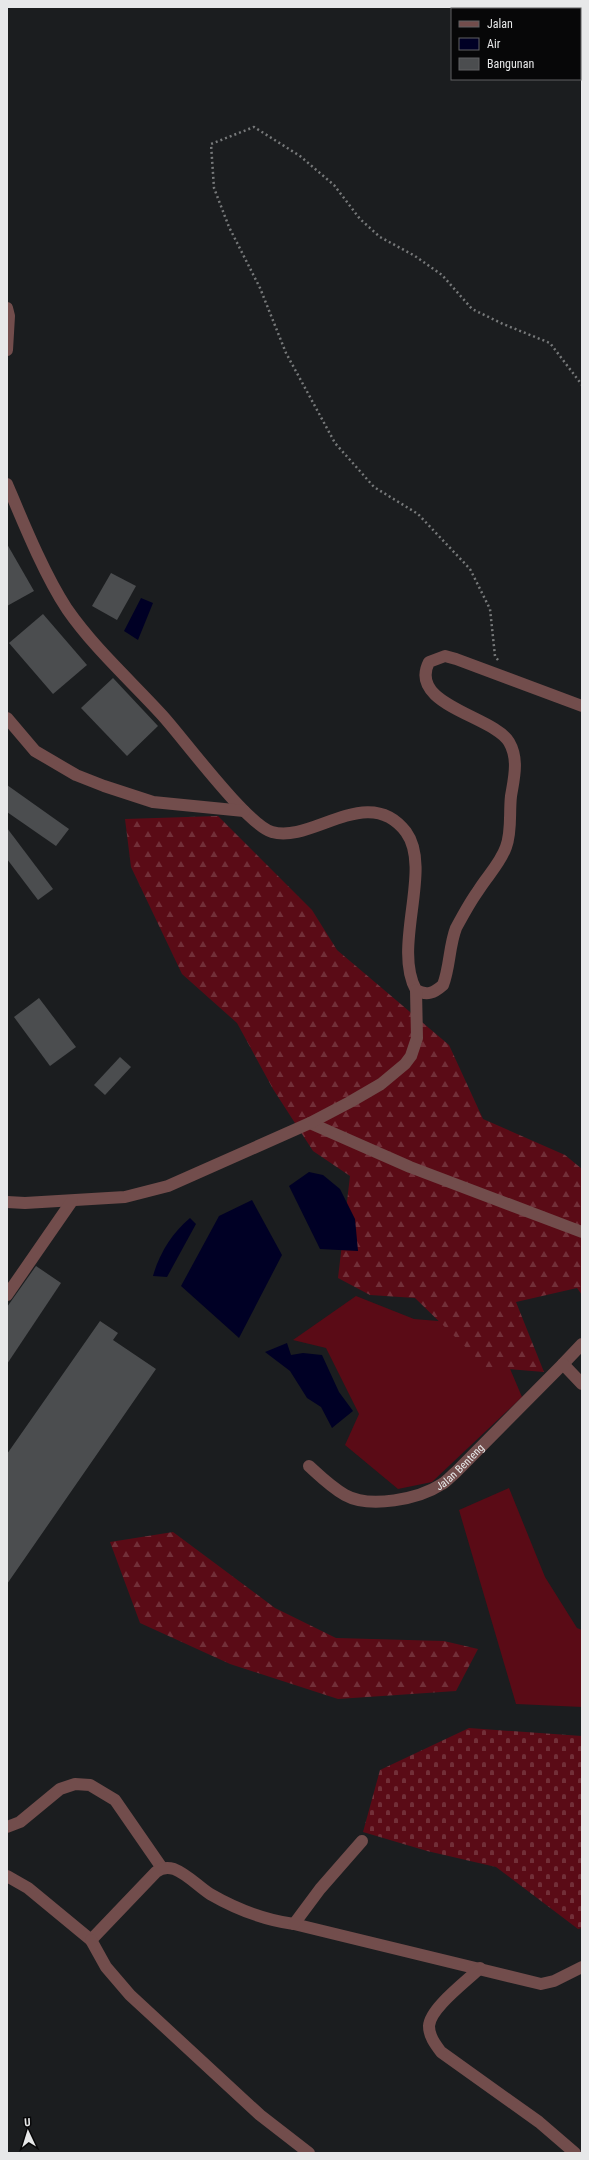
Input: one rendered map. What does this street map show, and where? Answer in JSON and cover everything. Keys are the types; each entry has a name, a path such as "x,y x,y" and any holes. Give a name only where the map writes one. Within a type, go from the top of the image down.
{"street":[{"path":"7,308 9,316 7,350"},
{"path":"7,484 66,608 91,640 163,716 244,811 267,830 278,833 299,831 338,817 362,813 384,816 402,828 409,839 413,856 414,890 407,953 411,981 416,990 417,1038 411,1056 405,1064 381,1084 310,1123 168,1186 125,1197 25,1203 7,1202"},
{"path":"416,990 423,994 430,994 443,985 452,938 456,928 478,891 496,866 507,846 515,771 513,751 509,742 501,732 491,725 459,711 438,697 431,689 426,675 429,662 444,656 456,659 582,706"},
{"path":"7,718 35,751 76,775 104,786 153,802 244,811"},
{"path":"310,1123 410,1167 582,1232"},
{"path":"7,1295 72,1201"},
{"name":"Jalan Benteng","path":"310,1466 328,1484 346,1496 370,1502 401,1499 425,1493 442,1484 456,1472 582,1344"},
{"path":"563,1364 582,1384"},
{"path":"7,1827 20,1822 60,1789 75,1784 90,1785 115,1800 162,1868"},
{"path":"294,1924 320,1889 362,1841"},
{"path":"91,1940 156,1872 162,1868 174,1869 210,1894 254,1916 480,1968 541,1984 554,1981 582,1967"},
{"path":"7,1876 28,1888 91,1940 106,1967 130,1995 260,2115 309,2153"},
{"path":"480,1968 439,2007 431,2018 429,2028 432,2040 441,2052 539,2122 576,2153"}],"path":[{"path":"499,662 495,656 490,609 470,569 418,514 374,487 335,443 286,353 260,288 229,227 214,188 210,144 254,127 300,156 334,185 360,219 380,237 415,256 442,275 472,309 503,324 550,343 582,385"}],"green space":[{"path":"218,816 312,910 337,950 449,1045 483,1119 565,1155 582,1169 582,1295 577,1288 516,1302 544,1372 486,1367 415,1298 370,1295 338,1278 350,1176 313,1151 273,1089 237,1023 182,974 131,867 125,819"},
{"path":"356,1296 414,1319 450,1322 505,1357 522,1397 432,1482 398,1489 345,1445 359,1414 326,1348 293,1340"},
{"path":"509,1488 545,1577 577,1628 582,1630 582,1707 516,1704 459,1510"},
{"path":"173,1532 275,1608 336,1638 444,1641 478,1649 456,1691 338,1699 230,1664 140,1623 110,1542"},
{"path":"469,1728 582,1736 582,1928 578,1929 496,1867 427,1851 363,1832 380,1770"}],"water":[{"path":"141,598 153,603 138,640 124,631"},
{"path":"309,1172 323,1175 340,1189 355,1219 358,1251 320,1249 289,1186"},
{"path":"252,1200 282,1255 239,1338 181,1286 219,1216"},
{"path":"190,1218 196,1224 167,1277 153,1276 167,1244 177,1230"},
{"path":"287,1343 291,1355 303,1353 322,1355 339,1392 353,1411 332,1428 321,1407 307,1398 290,1371 265,1352"}],"building":[{"path":"7,544 34,591 7,606"},
{"path":"111,573 136,586 117,620 92,606"},
{"path":"43,614 87,665 53,694 9,643"},
{"path":"113,678 158,726 127,756 81,708"},
{"path":"7,785 69,829 56,846 7,812"},
{"path":"7,828 53,889 38,900 7,859"},
{"path":"39,998 76,1047 50,1066 14,1017"},
{"path":"120,1057 131,1067 105,1095 94,1085"},
{"path":"36,1266 61,1283 7,1364 7,1307"},
{"path":"100,1321 118,1333 113,1340 156,1369 7,1584 7,1454"}]}
